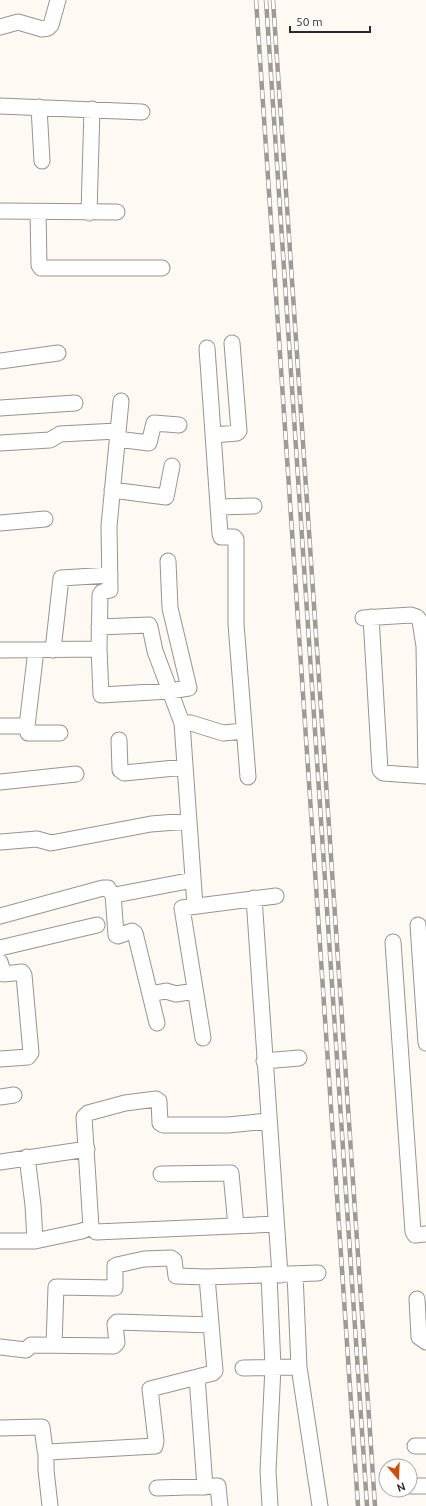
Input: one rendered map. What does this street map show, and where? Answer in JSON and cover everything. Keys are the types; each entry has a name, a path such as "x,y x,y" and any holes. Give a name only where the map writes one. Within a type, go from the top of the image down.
{"street":[{"path":"0,27 18,22 42,29 48,28 51,25 58,0"},
{"path":"0,106 142,112"},
{"path":"38,107 42,161"},
{"path":"89,212 92,109"},
{"path":"0,211 117,212"},
{"path":"38,212 39,265 41,268 162,268"},
{"path":"214,435 237,433 239,431 232,344"},
{"path":"207,348 220,536 234,537 236,539 236,624 248,777"},
{"path":"0,361 58,352"},
{"path":"121,401 109,526 110,590 102,592 100,595 99,649 101,696 170,692 188,689 189,686 169,602 168,561"},
{"path":"0,408 75,403"},
{"path":"0,443 50,440 60,434 117,435 149,442 154,424 179,425"},
{"path":"112,490 166,496 172,466"},
{"path":"218,507 254,506"},
{"path":"0,523 45,519"},
{"path":"53,650 61,578 110,575"},
{"path":"411,615 417,617 423,629 425,646 426,776 383,773 380,770 367,618 411,615"},
{"path":"99,627 149,626 155,650 182,723 195,906"},
{"path":"0,650 99,649"},
{"path":"36,650 28,724 26,727 28,733 60,733"},
{"path":"182,723 191,723 219,732 244,731"},
{"path":"0,726 26,727"},
{"path":"119,740 120,770 124,773 185,767"},
{"path":"0,782 76,774"},
{"path":"0,842 37,839 51,843 151,824 189,821"},
{"path":"113,894 193,880"},
{"path":"0,916 103,888 108,888 113,894 116,935 118,936 132,931 135,933 157,1023"},
{"path":"203,1038 182,909 183,907 276,896"},
{"path":"254,898 276,1224 273,1367 268,1471 270,1506"},
{"path":"418,924 426,1043"},
{"path":"0,948 96,925"},
{"path":"392,942 413,1232 415,1235 426,1234"},
{"path":"0,962 4,974 22,972 24,975 31,1053 28,1057 0,1060"},
{"path":"150,994 166,992 176,994 195,991"},
{"path":"264,1061 299,1058"},
{"path":"268,1121 228,1125 163,1125 160,1123 157,1100 125,1103 92,1110 85,1115 91,1226 96,1232 276,1224"},
{"path":"0,1162 87,1149"},
{"path":"27,1157 35,1241"},
{"path":"162,1174 231,1173 236,1226"},
{"path":"0,1241 35,1241 82,1231 91,1226"},
{"path":"54,1345 56,1287 114,1289 116,1266 144,1259 171,1258 174,1260 175,1276 207,1277 318,1273"},
{"path":"295,1274 299,1367 320,1506"},
{"path":"46,1451 154,1447 156,1441 150,1389 215,1371 207,1277"},
{"path":"416,1299 419,1338 426,1342"},
{"path":"0,1347 26,1350 32,1345 116,1345 115,1324 117,1322 211,1325"},
{"path":"242,1368 299,1367"},
{"path":"196,1377 205,1487"},
{"path":"0,1428 42,1427 46,1451 46,1470 50,1506"},
{"path":"157,1488 218,1486 220,1506"}],"railway":[{"path":"256,0 358,1506"},
{"path":"266,0 367,1506"},
{"path":"273,0 375,1506"}]}
